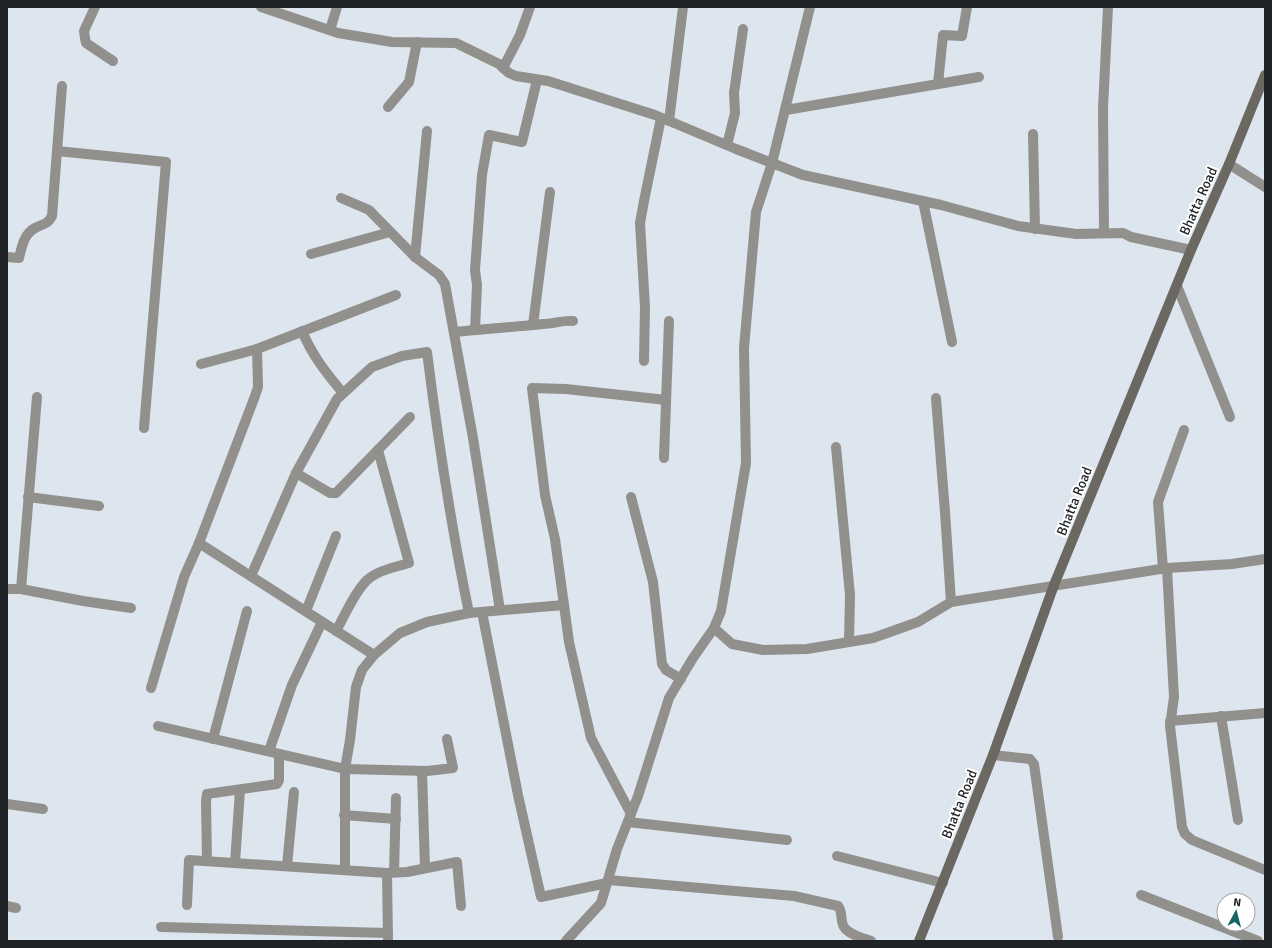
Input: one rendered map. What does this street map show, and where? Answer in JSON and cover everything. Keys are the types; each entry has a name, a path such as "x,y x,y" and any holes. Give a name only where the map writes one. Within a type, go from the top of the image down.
{"main road":[{"name":"Bhatta Road","path":"919,941 994,755 1054,586 1191,250 1229,164 1265,75"}],"street":[{"path":"94,7 84,31 86,43 113,60"},
{"path":"261,7 338,33 392,42 456,43 493,60 509,73 516,76 555,84 665,119 803,175 923,201 1018,226 1076,234 1123,233 1131,237 1191,250"},
{"path":"330,30 337,7"},
{"path":"503,68 520,35 530,7"},
{"path":"644,361 645,307 640,222 665,119 683,7"},
{"path":"566,941 601,903 617,849 638,796 669,698 714,628 721,611 746,463 744,340 756,212 772,163 786,110 807,7"},
{"path":"938,84 943,35 962,36 967,7"},
{"path":"1104,233 1103,108 1108,7"},
{"path":"727,145 736,113 734,93 743,29"},
{"path":"388,107 409,82 417,42"},
{"path":"786,110 979,77"},
{"path":"475,330 477,285 475,270 482,175 489,135 522,142 537,80"},
{"path":"7,257 20,258 24,240 34,229 48,223 52,216 62,86"},
{"path":"415,257 428,131"},
{"path":"1033,134 1035,229"},
{"path":"57,151 166,162 144,428"},
{"path":"1229,164 1265,187"},
{"path":"533,325 550,192"},
{"path":"341,198 369,210 415,257 439,275 446,284 473,438 500,610"},
{"path":"923,201 952,342"},
{"path":"311,254 390,232"},
{"path":"1177,286 1230,417"},
{"path":"201,364 257,349 396,295"},
{"path":"454,332 550,324 565,320 573,321"},
{"path":"664,458 669,321"},
{"path":"302,331 309,348 326,374 343,393"},
{"path":"151,688 184,577 199,543 258,387 257,349"},
{"path":"251,576 296,473 337,399 372,367 402,356 427,352 435,420 455,546 469,613"},
{"path":"629,818 591,738 569,642 555,539 545,495 532,388 566,389 666,400"},
{"path":"21,589 37,397"},
{"path":"936,398 951,602"},
{"path":"296,473 330,494 336,493 410,417"},
{"path":"1184,430 1158,502 1173,669 1174,697 1170,721 1171,739 1182,827 1185,834 1192,840 1265,870"},
{"path":"836,447 850,595 849,642"},
{"path":"336,631 363,584 370,577 385,569 409,563 378,450"},
{"path":"28,497 99,506"},
{"path":"632,497 653,582 662,664 666,670 681,679"},
{"path":"306,611 336,536"},
{"path":"199,543 374,655"},
{"path":"714,628 732,644 763,650 807,649 873,638 918,622 951,602 1165,569 1232,564 1265,559"},
{"path":"7,589 21,589 131,608"},
{"path":"345,870 345,769 356,687 362,670 374,655 400,633 427,622 469,613 564,605"},
{"path":"213,739 247,611"},
{"path":"482,612 518,795 541,897 607,882 794,896 838,906 841,910 843,925 846,931 871,941"},
{"path":"269,751 292,685 322,622"},
{"path":"1170,721 1265,713"},
{"path":"1221,716 1238,820"},
{"path":"158,726 345,769 422,771 452,768 447,739"},
{"path":"207,861 207,794 277,784 280,780 279,754"},
{"path":"994,755 1030,759 1034,764 1058,937"},
{"path":"422,771 425,868"},
{"path":"235,863 240,790"},
{"path":"287,866 294,792"},
{"path":"161,927 388,937 391,873 396,819 396,798"},
{"path":"7,804 43,809"},
{"path":"344,814 396,819"},
{"path":"629,818 787,840"},
{"path":"837,856 943,883"},
{"path":"187,905 189,860 391,873 407,872 457,862 461,906"},
{"path":"1141,895 1258,941"}]}
